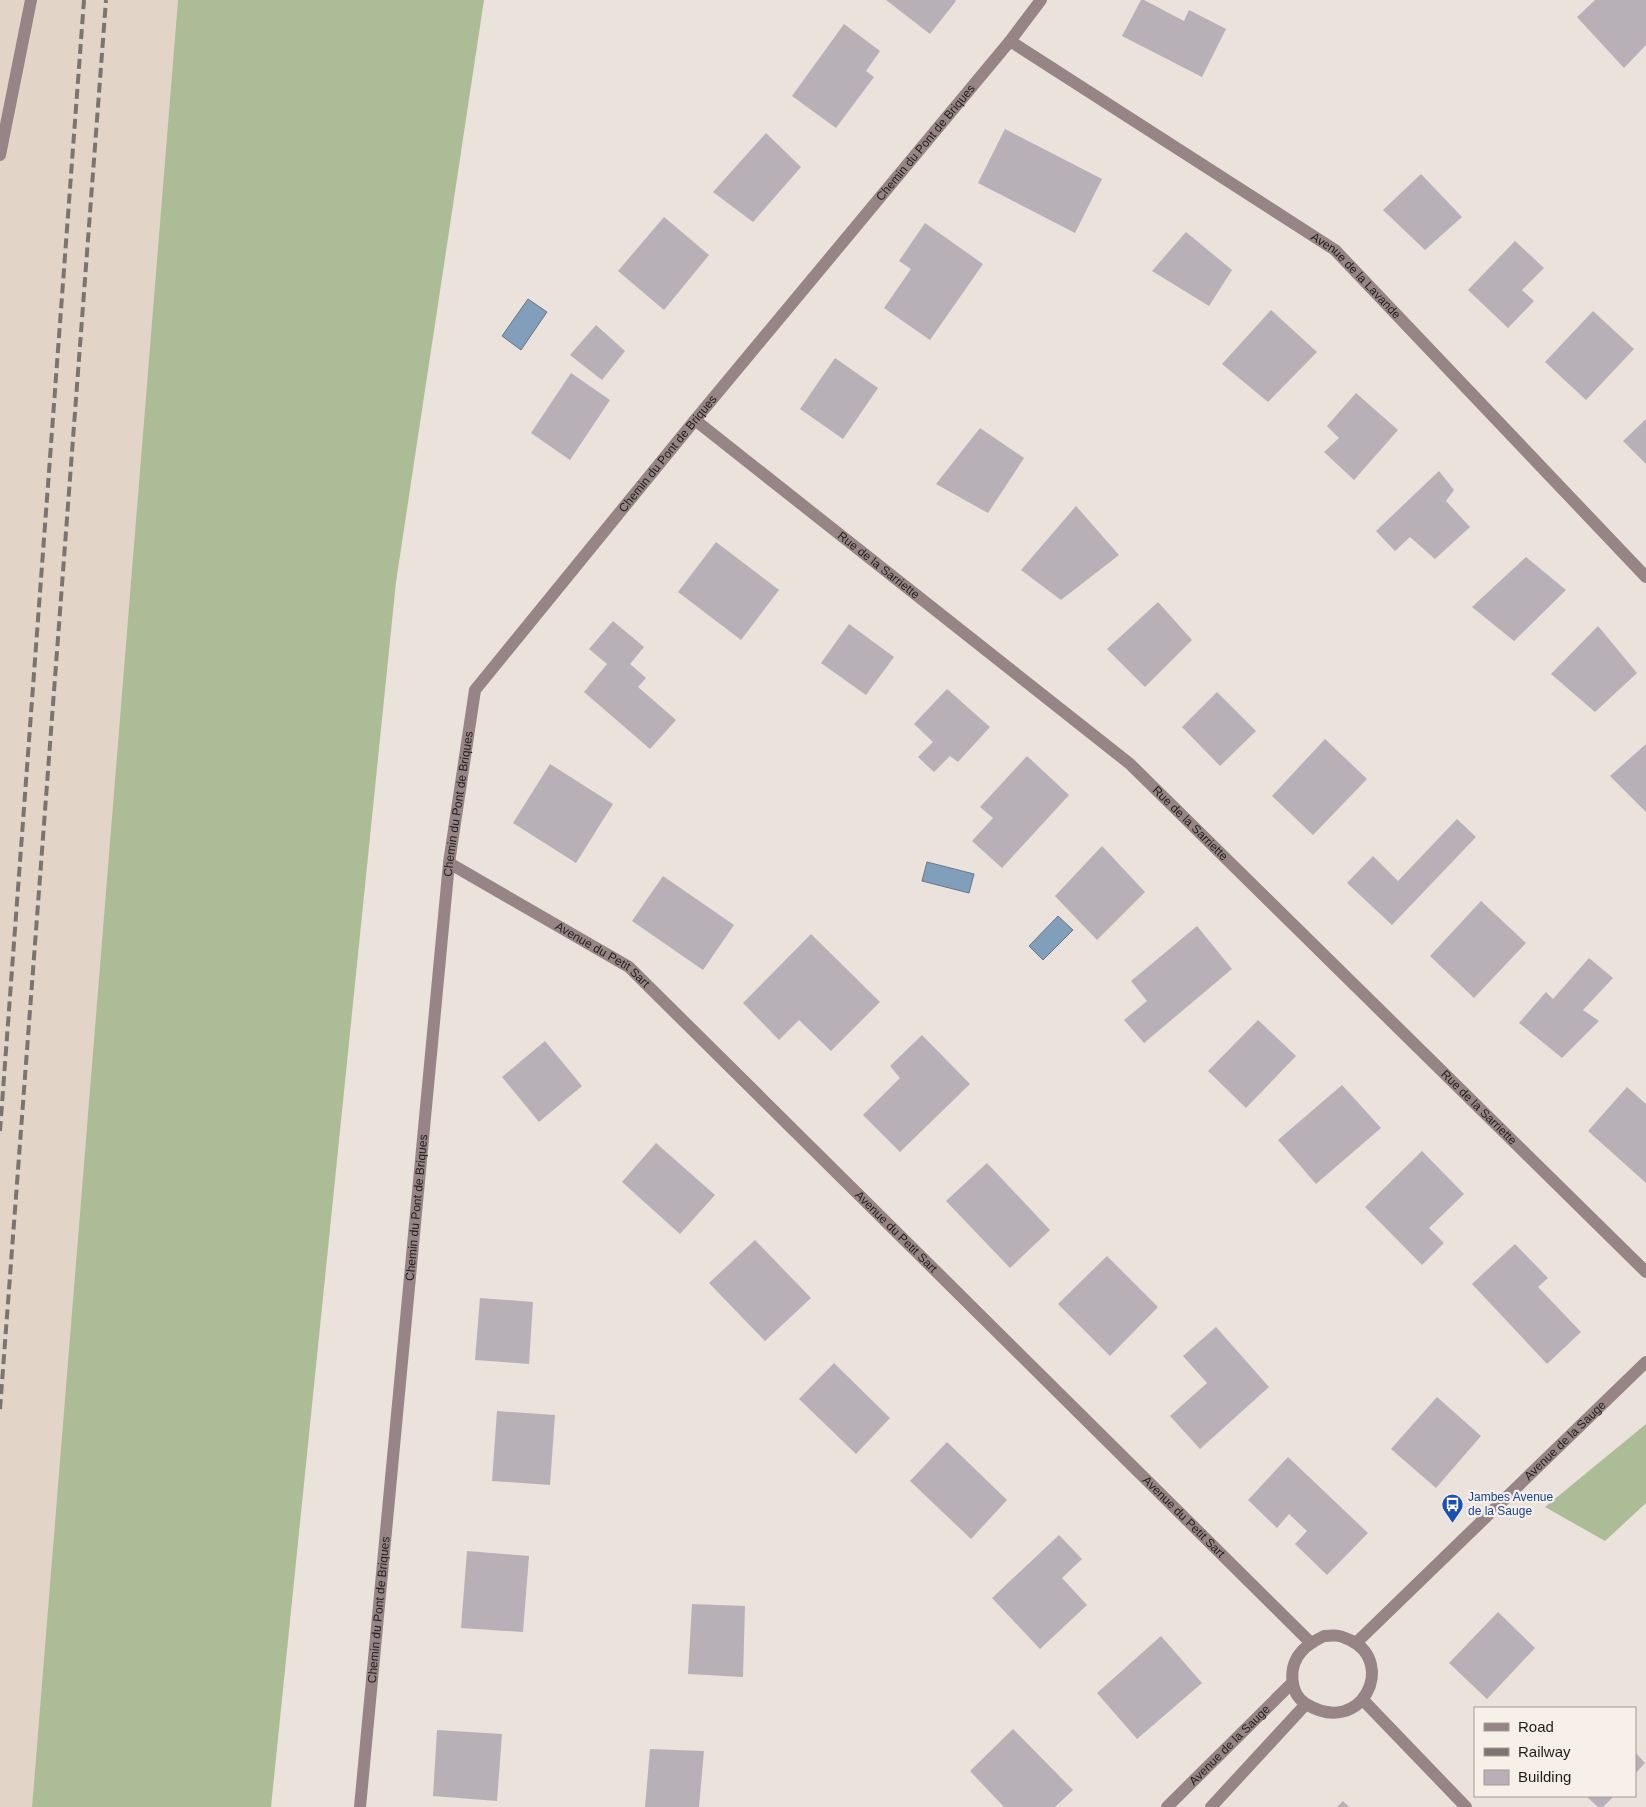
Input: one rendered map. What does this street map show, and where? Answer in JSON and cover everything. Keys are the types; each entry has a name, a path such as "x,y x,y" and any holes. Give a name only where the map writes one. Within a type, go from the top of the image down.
{"street":[{"path":"0,155 31,0"},
{"name":"Chemin du Pont de Briques","path":"360,1807 449,863 475,690 695,420 1010,41 1041,0"},
{"name":"Avenue de la Lavande","path":"1010,41 1335,250 1646,577"},
{"name":"Rue de la Sarriette","path":"695,420 1130,764 1646,1272"},
{"name":"Avenue du Petit Sart","path":"449,863 629,967 1311,1643"},
{"name":"Avenue de la Sauge","path":"1356,1643 1646,1362"},
{"path":"1324,1636 1339,1636 1356,1643 1365,1652 1371,1668 1370,1685 1363,1700 1349,1711 1328,1713 1306,1704 1296,1694 1292,1683 1295,1664 1300,1652 1324,1636"},
{"name":"Avenue de la Sauge","path":"1167,1807 1292,1683"},
{"path":"1363,1700 1466,1807"},
{"path":"1212,1807 1306,1704"}],"shaded area":[{"path":"0,0 178,0 32,1807 0,1807"}],"green space":[{"path":"178,0 484,0 396,582 271,1807 32,1807"},
{"path":"1646,1424 1646,1503 1605,1541 1545,1507"}],"water":[{"path":"528,299 547,312 521,350 502,336"},
{"path":"927,862 974,874 969,893 922,881"},
{"path":"1058,916 1073,930 1043,960 1029,946"}],"building":[{"path":"886,0 955,0 956,1 930,34"},
{"path":"1141,0 1184,21 1189,10 1226,29 1202,77 1122,36"},
{"path":"1595,0 1646,0 1646,45 1624,68 1577,17"},
{"path":"844,24 880,51 866,71 874,77 836,128 792,96"},
{"path":"1005,129 1102,179 1075,233 978,183"},
{"path":"766,133 801,167 753,222 713,192"},
{"path":"1421,174 1462,217 1425,250 1383,210"},
{"path":"664,217 709,255 664,310 618,271"},
{"path":"925,223 983,264 930,340 884,308 911,269 899,261"},
{"path":"1186,232 1232,270 1209,306 1152,271"},
{"path":"1515,241 1544,268 1522,290 1534,301 1508,328 1468,290"},
{"path":"1271,310 1317,352 1268,402 1222,364"},
{"path":"1593,311 1634,349 1586,400 1545,362"},
{"path":"596,325 625,351 602,380 570,355"},
{"path":"835,358 878,388 843,439 800,409"},
{"path":"571,373 610,400 570,460 531,433"},
{"path":"1356,393 1398,430 1354,480 1324,452 1339,438 1327,426"},
{"path":"1646,419 1646,464 1623,441"},
{"path":"980,428 1024,458 988,513 936,484"},
{"path":"1439,471 1454,490 1446,501 1470,527 1435,559 1410,537 1395,551 1376,531"},
{"path":"1076,506 1119,555 1061,600 1021,570"},
{"path":"716,542 779,590 741,640 678,592"},
{"path":"1526,557 1566,590 1514,641 1472,607"},
{"path":"1158,602 1192,640 1145,687 1107,649"},
{"path":"613,621 644,647 630,664 646,678 638,687 676,720 650,749 584,692 607,664 589,649"},
{"path":"849,624 894,657 866,695 821,663"},
{"path":"1598,626 1637,673 1595,712 1551,674"},
{"path":"947,689 990,727 958,762 950,756 934,772 918,757 933,742 914,724"},
{"path":"1217,692 1256,731 1220,766 1182,727"},
{"path":"1325,739 1367,779 1313,835 1272,796"},
{"path":"1646,744 1646,812 1610,776"},
{"path":"1027,756 1069,795 1002,868 972,841 993,818 980,807"},
{"path":"550,764 613,804 576,863 513,823"},
{"path":"1457,819 1476,837 1392,925 1347,883 1373,856 1398,881"},
{"path":"1102,846 1145,892 1097,940 1055,896"},
{"path":"663,876 734,925 703,970 632,921"},
{"path":"1481,901 1526,943 1474,998 1430,956"},
{"path":"1197,926 1232,969 1144,1043 1124,1020 1147,1001 1131,981"},
{"path":"811,934 880,1002 831,1051 799,1020 779,1040 743,1003"},
{"path":"1589,958 1613,978 1583,1010 1599,1021 1562,1058 1519,1023 1546,992 1553,999"},
{"path":"1258,1020 1296,1056 1246,1108 1208,1071"},
{"path":"922,1035 970,1084 900,1152 863,1115 900,1078 890,1066"},
{"path":"545,1041 582,1086 539,1122 502,1077"},
{"path":"1342,1085 1381,1128 1316,1184 1278,1140"},
{"path":"1627,1087 1646,1104 1646,1183 1588,1131"},
{"path":"656,1143 715,1195 680,1234 622,1182"},
{"path":"1422,1151 1464,1194 1429,1228 1444,1243 1422,1265 1365,1207"},
{"path":"987,1163 1050,1230 1010,1268 946,1201"},
{"path":"755,1240 811,1298 765,1341 709,1283"},
{"path":"1515,1244 1548,1278 1538,1287 1581,1332 1547,1364 1472,1284"},
{"path":"1107,1256 1158,1307 1110,1356 1058,1304"},
{"path":"480,1298 533,1302 529,1364 475,1360"},
{"path":"1216,1327 1269,1387 1200,1449 1170,1416 1207,1383 1183,1356"},
{"path":"834,1363 890,1418 856,1454 799,1399"},
{"path":"1437,1397 1481,1436 1436,1488 1391,1449"},
{"path":"497,1411 555,1415 550,1485 492,1481"},
{"path":"947,1442 1007,1500 971,1539 910,1481"},
{"path":"1288,1457 1368,1533 1327,1575 1295,1544 1307,1531 1289,1514 1277,1528 1248,1500"},
{"path":"1059,1535 1082,1559 1062,1578 1087,1605 1040,1649 992,1598"},
{"path":"467,1551 529,1556 523,1632 461,1628"},
{"path":"692,1604 745,1606 743,1677 688,1674"},
{"path":"1498,1612 1535,1648 1487,1699 1449,1663"},
{"path":"1161,1636 1202,1683 1137,1739 1097,1693"},
{"path":"1013,1729 1073,1790 1055,1807 1004,1807 970,1771"},
{"path":"437,1730 502,1734 497,1801 433,1796"},
{"path":"650,1749 704,1751 699,1807 645,1807"},
{"path":"1636,1753 1645,1763 1636,1773"},
{"path":"1587,1797 1613,1797 1603,1807 1598,1807"},
{"path":"1343,1801 1349,1807 1337,1807"}],"railway":[{"path":"0,1131 84,0"},
{"path":"0,1409 106,0"}],"place":[{"name":"Jambes Avenue de la Sauge","path":"1452,1523"}]}
